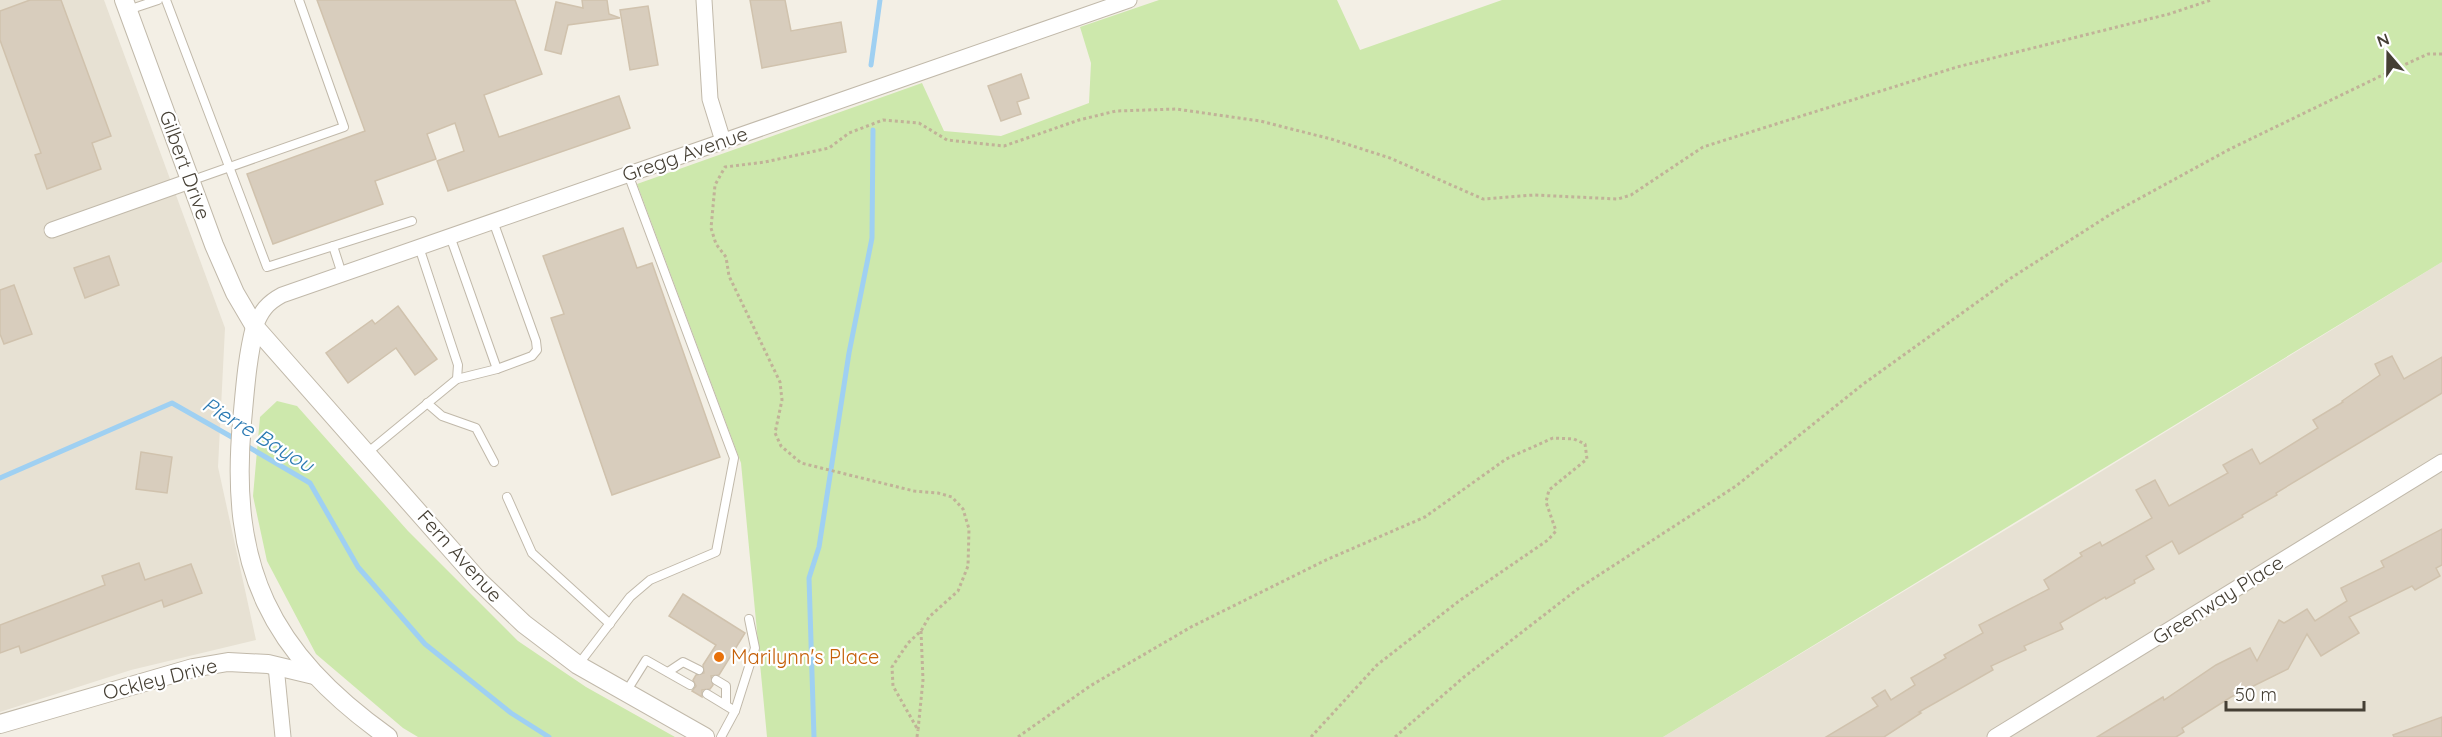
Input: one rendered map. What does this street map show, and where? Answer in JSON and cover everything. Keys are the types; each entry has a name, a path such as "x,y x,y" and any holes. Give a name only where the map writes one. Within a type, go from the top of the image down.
{"street":[{"path":"704,0 710,99 723,141"},
{"name":"Gregg Avenue","path":"255,327 260,313 269,301 1129,0"},
{"name":"Gilbert Drive","path":"126,5 190,181 235,293 255,327"},
{"path":"52,230 190,181"},
{"path":"255,327 247,371 238,475 246,542 259,591 283,635 314,675 388,737"},
{"name":"Fern Avenue","path":"255,327 479,581 524,624 578,665 625,694 705,737"},
{"name":"Greenway Place","path":"1995,737 2442,462"},
{"name":"Ockley Drive","path":"0,723 193,668 228,662 276,666 314,675"},
{"path":"276,666 283,737"},
{"path":"0,729 2,737"}],"lane":[{"path":"126,5 158,0"},
{"path":"166,0 267,267 412,220"},
{"path":"190,181 344,127 299,0"},
{"path":"578,665 630,597 650,580 716,552 734,459 628,174"},
{"path":"367,453 457,379 497,369 532,356 537,350 536,341 493,221"},
{"path":"450,236 497,369"},
{"path":"333,246 342,274"},
{"path":"419,247 458,365 457,379"},
{"path":"427,403 442,416 476,428 494,462"},
{"path":"507,497 519,531 532,553 610,624"},
{"path":"722,737 735,711 755,648 749,619"},
{"path":"625,694 646,660 690,685"},
{"path":"669,672 683,662 699,670"},
{"path":"716,680 726,686 726,705"},
{"path":"707,694 735,711"}],"path":[{"path":"918,730 894,686 892,667 908,643 921,631 929,617 958,591 968,566 969,529 963,509 952,497 938,493 914,491 801,463 781,446 775,433 782,400 780,382 729,276 726,257 716,244 711,228 715,185 725,166 765,162 829,148 849,133 883,120 919,123 947,140 1004,146 1079,120 1116,111 1176,109 1260,121 1332,140 1390,158 1482,199 1534,195 1618,199 1631,195 1703,147 1957,67 2169,14 2211,0"},
{"path":"1395,737 1464,677 1579,588 1737,486 1862,385 2011,278 2112,214 2230,149 2391,70 2428,54 2442,54"},
{"path":"1018,737 1090,686 1191,627 1326,560 1425,517 1506,459 1553,438 1574,439 1585,444 1587,459 1549,490 1546,502 1556,531 1548,540 1459,601 1377,665 1311,737"},
{"path":"917,737 922,680 921,631"}],"shaded area":[{"path":"0,0 104,0 225,328 218,467 256,640 131,670 0,712"},
{"path":"2442,262 2442,737 1663,737 2037,511"}],"green space":[{"path":"1159,0 1337,0 1360,50 1502,0 2442,0 2442,262 1663,737 767,737 741,463 637,184 922,83 944,131 1001,136 1089,103 1091,63 1080,27"},
{"path":"277,401 297,406 408,531 518,641 586,687 675,737 418,737 403,728 316,654 267,561 253,496 260,417"}],"building":[{"path":"30,0 61,0 111,136 92,143 101,169 47,189 35,155 41,153 0,40 0,11"},
{"path":"317,0 515,0 542,74 484,95 499,137 619,96 630,128 448,191 437,161 464,151 455,123 427,134 436,159 375,181 383,204 273,244 247,174 365,131"},
{"path":"582,0 607,0 609,14 620,18 568,25 561,54 545,50 556,2 583,8"},
{"path":"750,0 785,0 791,31 841,22 846,52 762,68"},
{"path":"648,6 658,65 630,70 620,10"},
{"path":"1021,74 1029,98 1017,102 1021,114 1001,121 988,86"},
{"path":"623,228 637,268 652,263 720,457 612,495 551,318 564,314 543,256"},
{"path":"109,256 119,285 85,298 74,268"},
{"path":"14,285 32,334 4,344 0,334 0,290"},
{"path":"398,306 437,359 415,375 396,348 348,383 326,353 372,320 375,324"},
{"path":"2392,356 2404,379 2442,357 2442,393 2276,493 2277,495 2242,515 2243,517 2179,554 2172,541 2146,556 2154,569 2134,580 2135,583 2060,623 2063,629 2024,646 2026,650 1991,666 1993,670 1919,712 1921,713 1884,737 1826,737 1878,706 1872,698 1885,690 1891,700 1915,685 1911,678 1946,658 1944,655 1983,633 1979,625 2049,589 2044,580 2082,556 2080,553 2100,542 2102,546 2152,518 2136,490 2155,480 2169,506 2228,473 2223,465 2252,449 2260,464 2318,428 2313,420 2380,375 2375,364"},
{"path":"141,452 172,457 167,493 136,489"},
{"path":"2442,529 2442,565 2436,568 2440,576 2415,590 2412,586 2349,617 2359,633 2321,656 2307,634 2288,669 2231,697 2182,728 2184,732 2176,737 2097,737 2163,697 2164,700 2216,665 2250,648 2257,661 2279,620 2284,623 2307,609 2315,621 2347,601 2341,588 2384,567 2381,561"},
{"path":"139,563 145,580 191,564 202,593 164,607 162,600 21,653 19,646 0,653 0,625 105,585 102,576"},
{"name":"Marilynn's Place","path":"683,594 745,633 719,675 711,676 713,685 710,689 702,690 702,697 692,691 696,686 693,680 696,675 704,673 703,665 716,645 669,616"},
{"path":"2442,717 2442,737 2394,737 2393,735"}],"waterway":[{"path":"871,65 880,0"},
{"path":"814,737 809,578 819,547 849,353 872,238 873,130"},
{"name":"Pierre Bayou","path":"0,478 172,403 237,440"},
{"name":"Pierre Bayou","path":"245,445 310,483 358,567 425,644 511,713 549,737"}],"place":[{"name":"Marilynn's Place","path":"719,657"}]}
